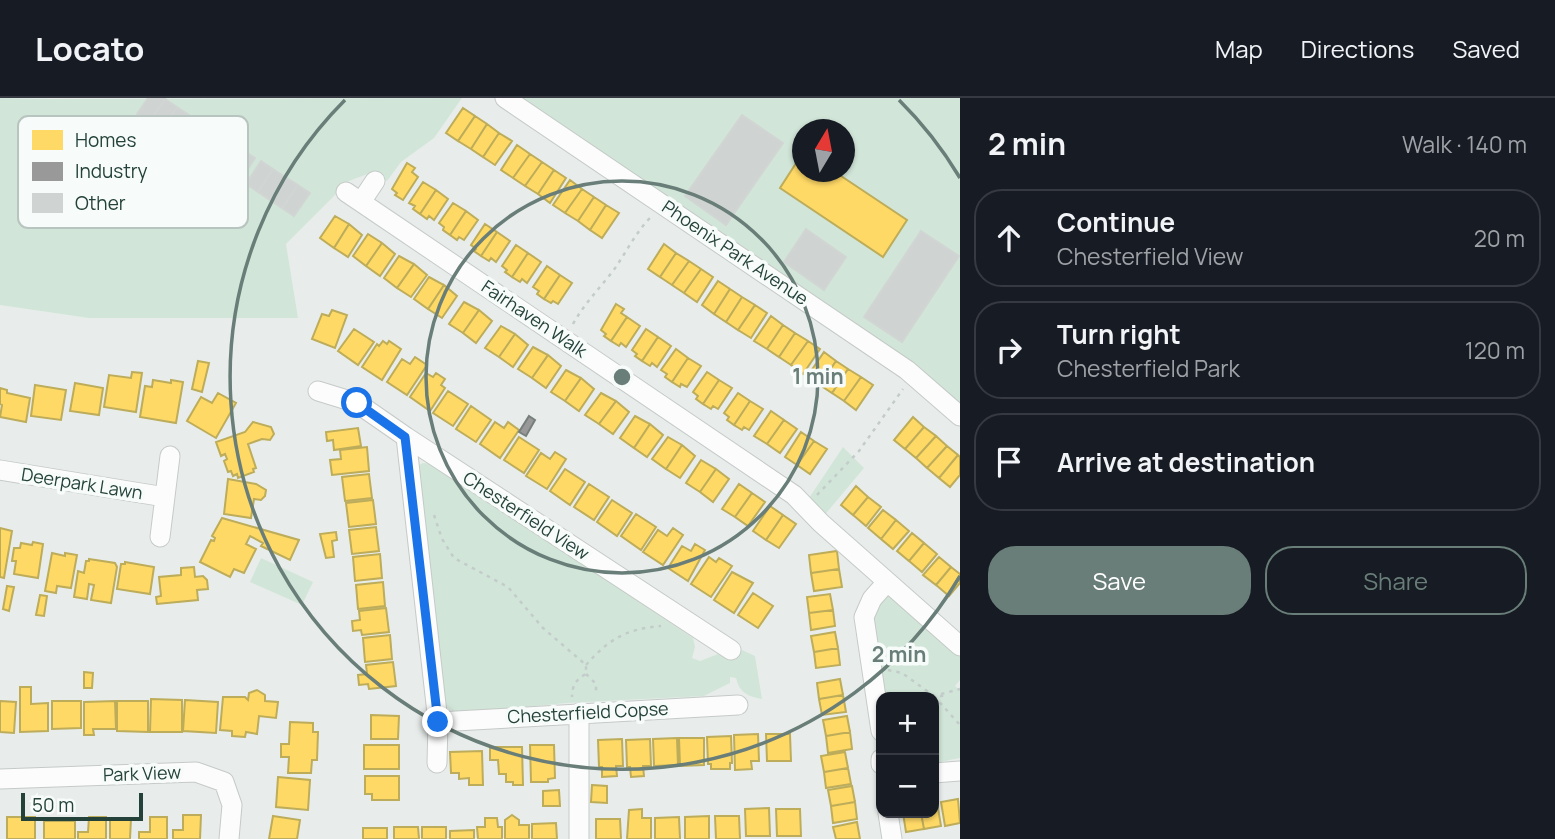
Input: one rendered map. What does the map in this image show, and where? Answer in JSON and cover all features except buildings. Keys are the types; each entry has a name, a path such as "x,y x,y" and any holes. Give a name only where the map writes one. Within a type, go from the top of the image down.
{"street":[{"name":"Phoenix Park Avenue","path":"505,98 914,376 960,416"},
{"name":"Fairhaven Walk","path":"375,181 353,197 794,495 821,523 960,646"},
{"name":"Chesterfield View","path":"318,391 357,403 731,650"},
{"path":"405,437 438,722 437,763"},
{"name":"Deerpark Lawn","path":"160,537 170,456"},
{"name":"Deerpark Lawn","path":"0,470 165,497"},
{"path":"876,695 864,617 872,599 887,582"},
{"name":"Chesterfield Copse","path":"438,722 738,705"},
{"path":"579,839 582,712"},
{"path":"939,773 960,771"},
{"name":"Park View","path":"0,779 197,772 224,782 232,805 229,839"},
{"path":"889,818 892,839"}],"path":[{"path":"564,339 589,298 606,281 632,239 661,203"},
{"path":"806,506 859,451 877,422 914,376"},
{"path":"433,512 442,540 454,558 508,587 543,628 586,665"},
{"path":"582,712 596,684 586,674 586,665 602,647 636,629 673,625 679,617"},
{"path":"872,667 902,673 928,692"},
{"path":"582,712 574,684 579,677 586,674"},
{"path":"939,695 960,690"},
{"path":"939,696 947,696"},
{"path":"939,702 960,725"}],"green space":[{"path":"0,98 462,98 434,138 401,162 387,181 373,172 349,181 286,244 298,318 89,318 0,305"},
{"path":"516,98 960,98 960,406"},
{"path":"843,447 864,468 823,517 809,498"},
{"path":"423,463 435,464 693,638 695,647 692,658 700,661 718,654 735,660 742,650 755,656 762,699 745,693 736,678 730,677 730,683 704,696 566,703 457,714 445,706 417,466"},
{"path":"261,558 313,582 302,605 250,582"},
{"path":"889,595 960,653 960,680 955,686 960,690 960,758 939,762 939,692 884,692 876,651 873,608 883,596"}],"route":[{"path":"357,403 405,437 438,722"}]}
